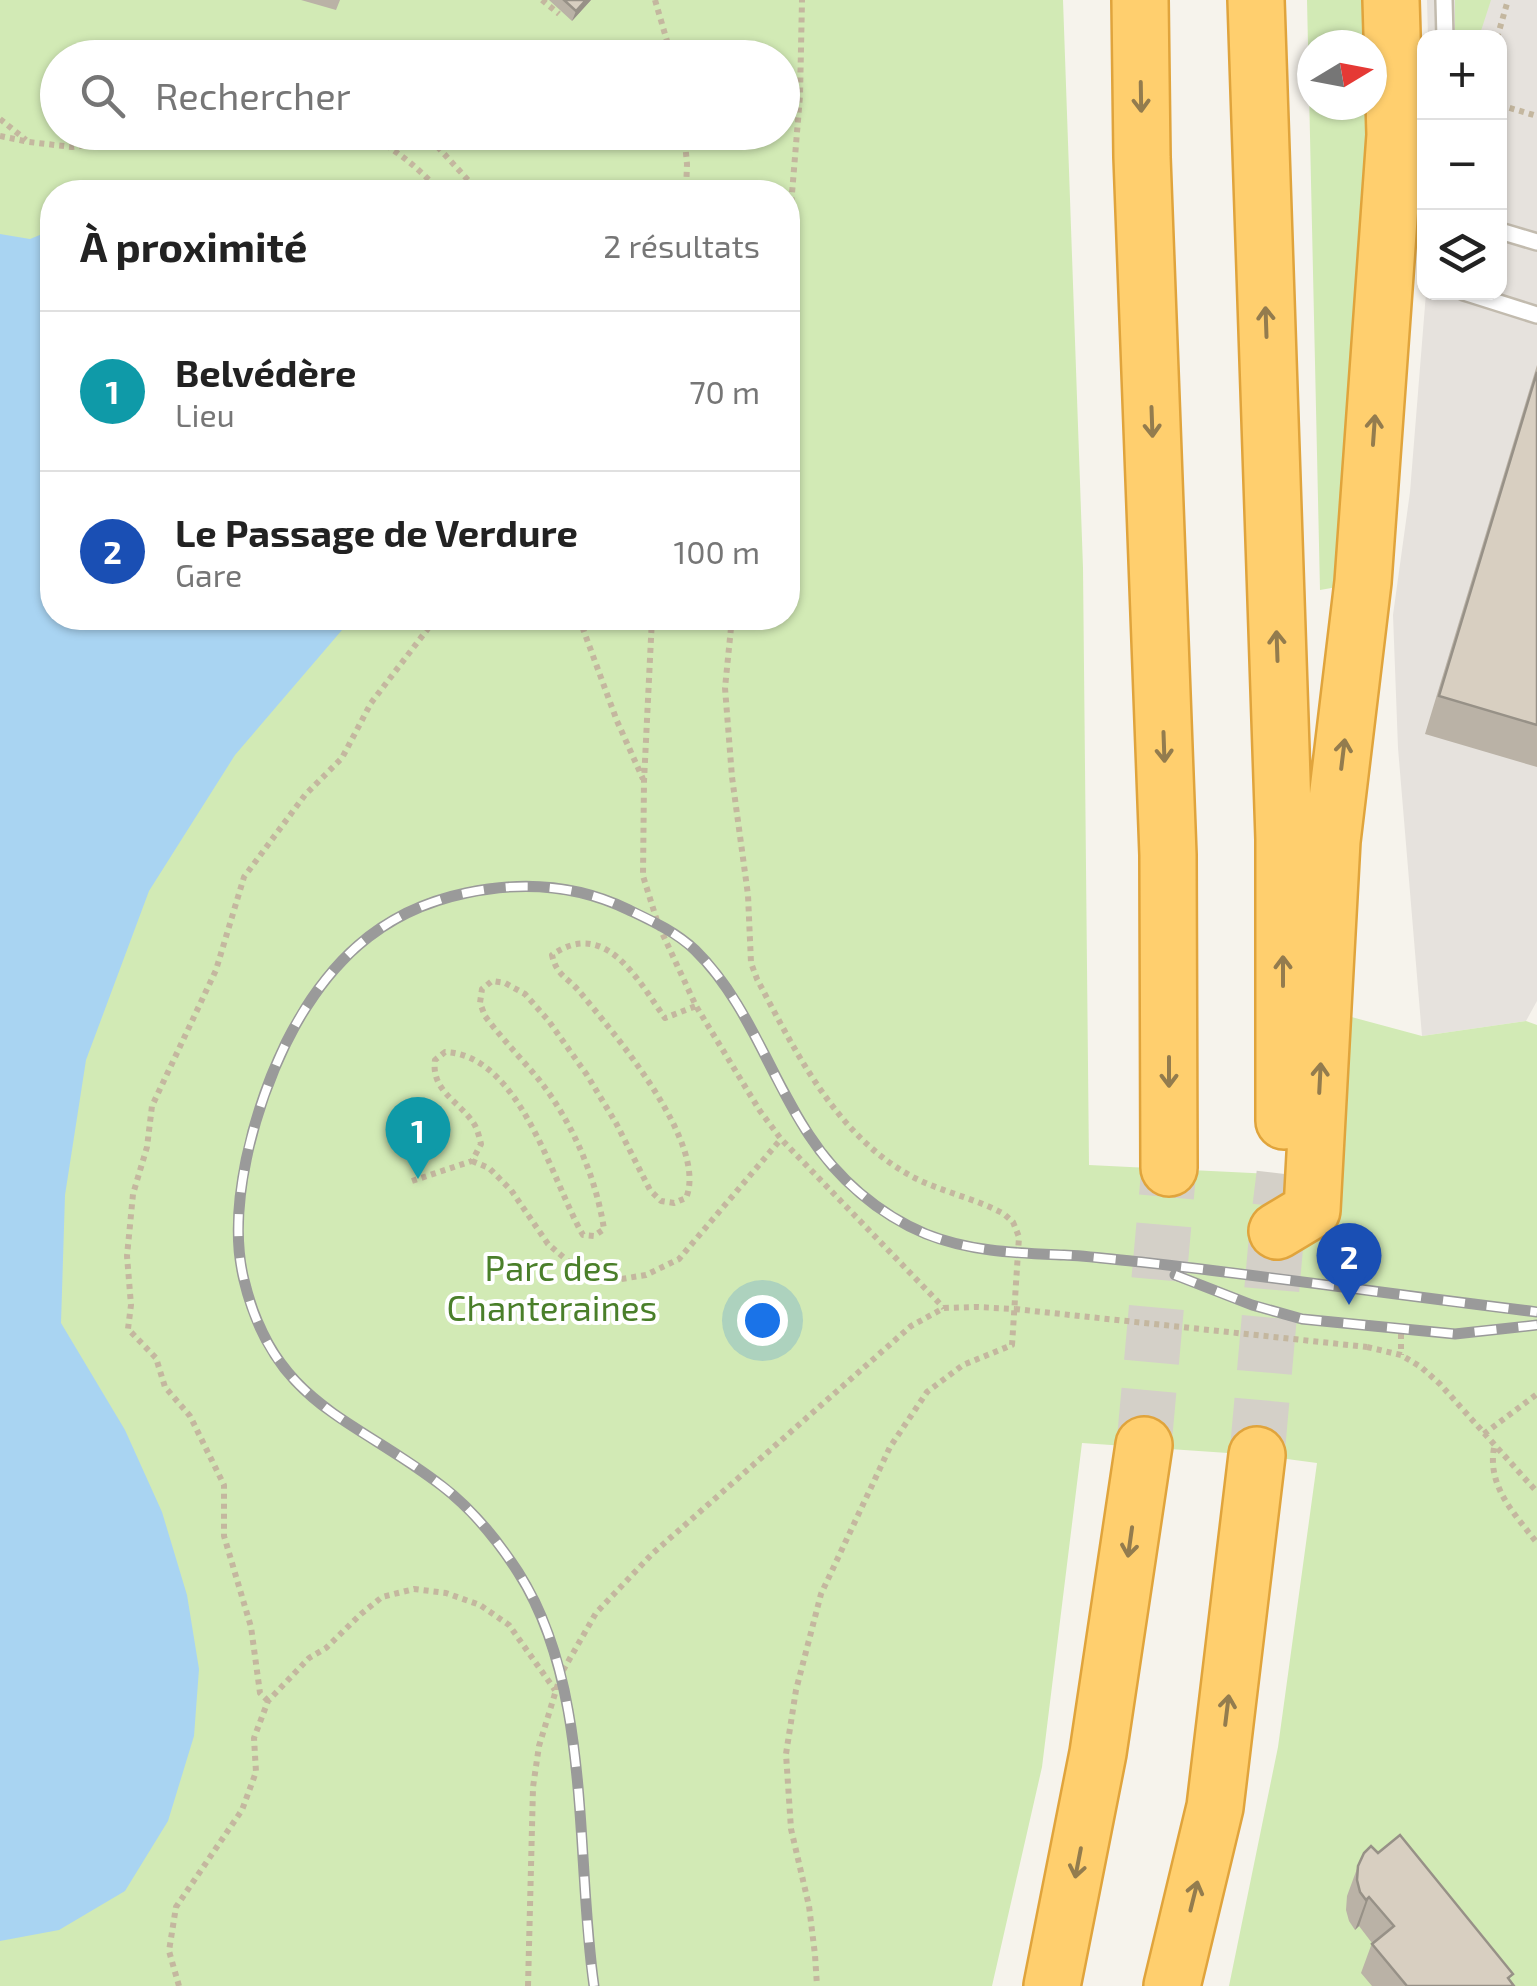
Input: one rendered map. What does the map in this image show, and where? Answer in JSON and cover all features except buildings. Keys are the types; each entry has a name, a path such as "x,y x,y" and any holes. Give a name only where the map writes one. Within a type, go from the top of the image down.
{"highway":[{"path":"1140,0 1142,157 1168,854 1169,1168"},
{"path":"1256,0 1284,839 1284,1174"},
{"path":"1276,1230 1312,1210 1332,841 1364,582 1396,135 1391,0"},
{"path":"1052,1986 1098,1753 1144,1445"},
{"path":"1172,1986 1216,1807 1257,1454"}],"lane":[{"path":"1444,0 1445,30"},
{"path":"1507,232 1537,242"},
{"path":"1489,300 1537,315"}],"path":[{"path":"542,0 559,14"},
{"path":"655,0 667,40"},
{"path":"800,96 802,0"},
{"path":"1499,30 1508,0"},
{"path":"1507,107 1537,116"},
{"path":"0,119 28,142"},
{"path":"0,136 40,143"},
{"path":"393,150 429,180"},
{"path":"441,150 469,180"},
{"path":"686,150 686,180"},
{"path":"793,180 796,150"},
{"path":"268,1701 260,1692 251,1627 224,1536 224,1485 190,1416 164,1388 156,1358 128,1329 131,1305 127,1256 134,1194 147,1146 152,1106 216,970 244,876 305,795 342,758 370,703 427,630"},
{"path":"583,630 644,782"},
{"path":"651,630 644,876 658,924 696,1006 780,1140 944,1308"},
{"path":"731,630 725,688 754,974 805,1066 854,1131 908,1174 998,1210 1013,1222 1019,1242 1012,1345 963,1365 927,1392 890,1447 822,1594 796,1690 786,1754 791,1829 809,1906 817,1986"},
{"path":"472,1161 481,1144 478,1131 444,1093 434,1070 435,1060 445,1052 456,1052 493,1073 542,1145 583,1235 594,1236 604,1229 599,1200 562,1114 484,1016 480,1003 482,989 492,982 505,983 525,994 584,1071 616,1122 650,1190 661,1202 674,1203 686,1198 691,1186 685,1152 670,1116 620,1042 556,969 552,955 566,946 594,944 621,958 665,1018 696,1006"},
{"path":"412,1182 472,1161 489,1168 512,1190 548,1244 577,1269 609,1281 646,1276 679,1259 780,1140"},
{"path":"528,1986 533,1787 539,1746 561,1674 596,1613 652,1554 911,1326 944,1308 1015,1309 1367,1347 1401,1356 1440,1384 1537,1492"},
{"path":"1401,1324 1401,1356"},
{"path":"1484,1434 1537,1394"},
{"path":"1494,1446 1492,1469 1496,1485 1537,1543"},
{"path":"179,1986 169,1952 176,1907 242,1810 256,1772 254,1738 268,1701 309,1658 326,1648 382,1597 414,1589 446,1593 480,1605 509,1625 556,1691"}],"shaded area":[{"path":"1427,0 1537,0 1537,1001 1526,1021 1422,1036 1398,748 1393,615 1410,492 1425,300 1507,300 1507,30 1428,30"}],"green space":[{"name":"Parc des Chanteraines","path":"0,0 1063,0 1083,568 1089,1165 1312,1176 1342,1171 1344,1015 1422,1036 1526,1021 1537,1025 1537,1986 1229,1986 1278,1747 1317,1463 1082,1443 1042,1767 992,1986 0,1986"},
{"path":"1307,0 1370,0 1371,30 1308,30"},
{"path":"1455,0 1491,0 1481,30 1455,30"},
{"path":"1310,120 1371,120 1343,586 1320,590"}],"water":[{"path":"0,234 30,239 40,235 40,630 342,630 235,755 149,891 86,1060 65,1195 61,1323 125,1430 162,1512 187,1595 199,1669 194,1736 168,1821 125,1891 59,1930 0,1941"}],"tunnel":[{"path":"1144,1445 1169,1168"},
{"path":"1257,1455 1284,1174"}],"railway":[{"path":"594,1986 570,1719 542,1617 510,1560 464,1505 296,1382 257,1322 244,1280 239,1252 241,1191 254,1128 274,1069 318,989 358,945 381,928 435,901 508,887 570,890 590,895 664,927 695,950 730,992 795,1112 832,1166 891,1216 943,1240 994,1250 1141,1262 1537,1312"},
{"path":"1175,1275 1252,1305 1302,1319 1455,1334 1537,1325"}],"place":[{"name":"Belvédère","path":"418,1179"},
{"name":"Le Passage de Verdure","path":"1349,1305"}]}
